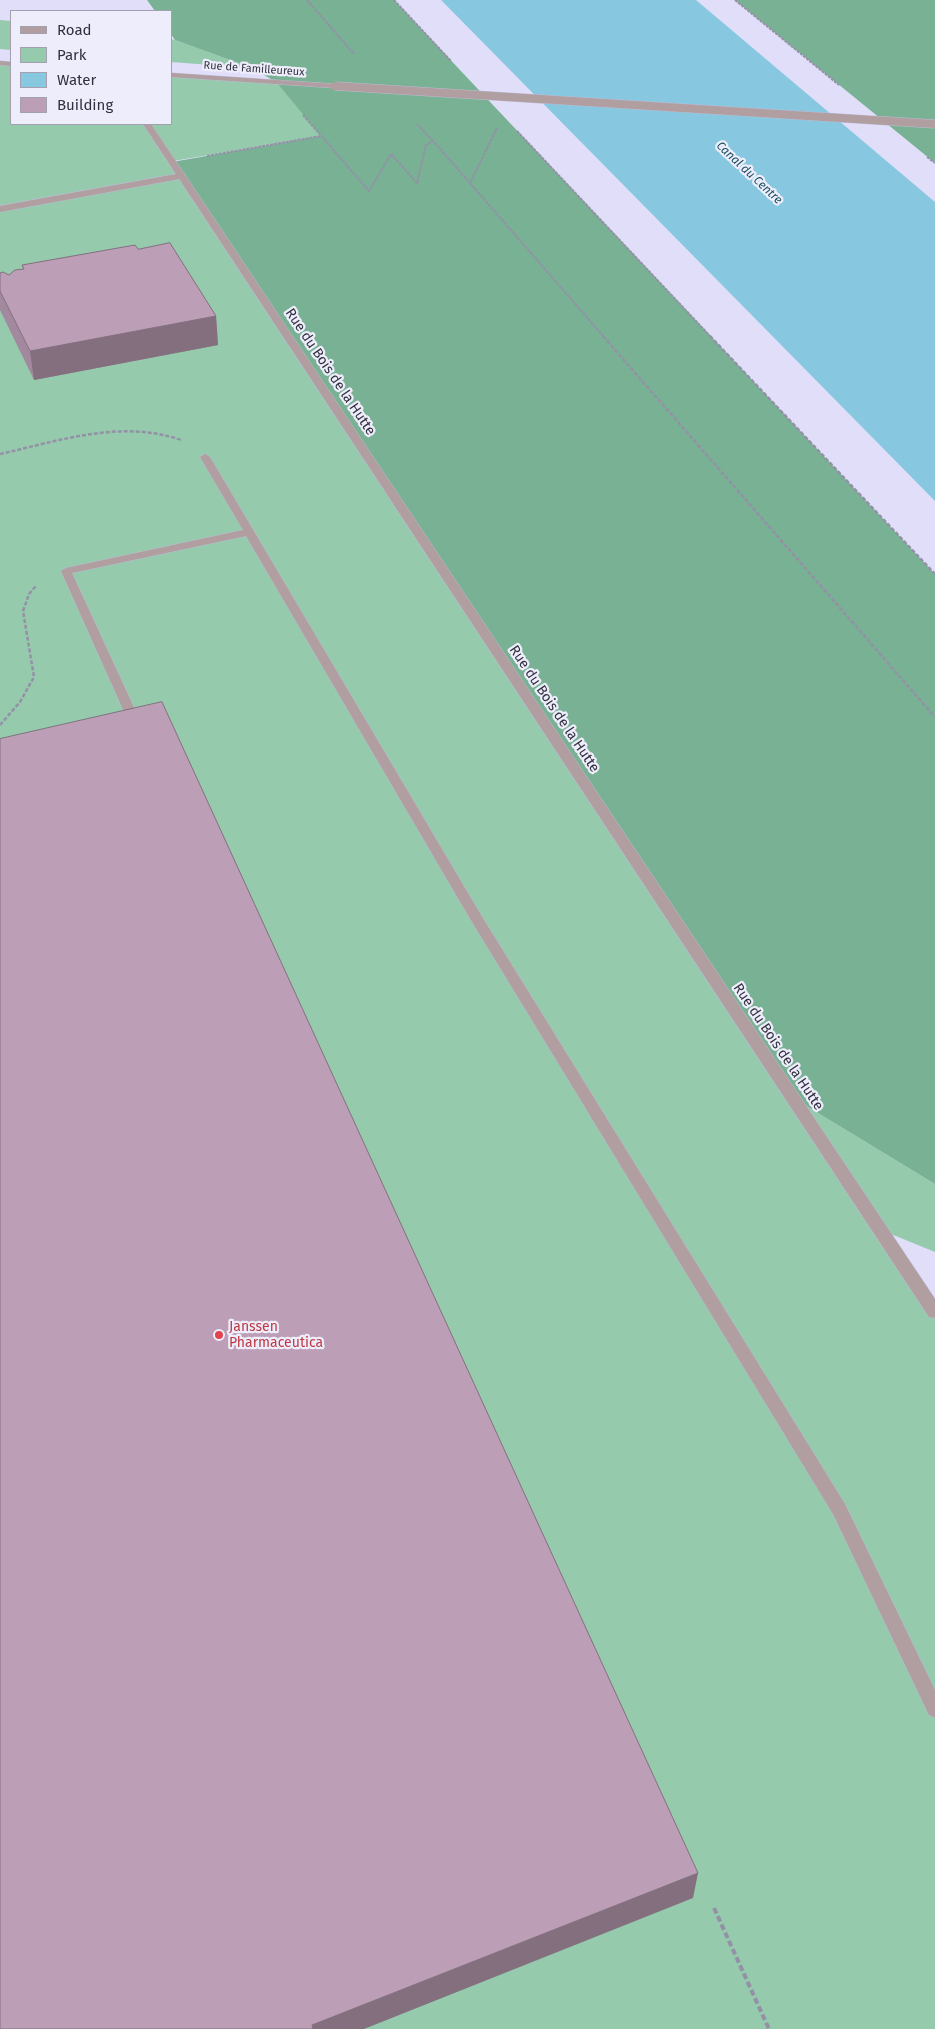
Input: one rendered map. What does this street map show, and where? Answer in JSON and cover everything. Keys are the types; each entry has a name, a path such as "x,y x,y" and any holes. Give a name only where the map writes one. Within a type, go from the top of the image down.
{"street":[{"name":"Rue de Familleureux","path":"172,74 935,124"},
{"name":"Rue du Bois de la Hutte","path":"148,125 935,1312"},
{"path":"0,209 182,176"},
{"path":"206,457 476,917 840,1509 935,1708"},
{"path":"140,735 66,572 249,532"}],"path":[{"path":"735,0 842,88"},
{"path":"470,183 498,125"},
{"path":"516,131 935,574"},
{"path":"172,162 322,136 369,190 391,154 417,183 426,145 433,141 935,717"},
{"path":"927,157 935,163"},
{"path":"0,454 95,434 142,430 172,435 206,457"},
{"path":"0,725 20,702 34,677 23,611 29,594 39,582 55,574 66,572"},
{"path":"714,1908 769,2029"}],"green space":[{"path":"147,0 394,0 935,574 935,1184 795,1099 172,162 321,136 276,82 252,68 175,40 172,36 172,10 154,10"},
{"path":"735,0 935,0 935,163"},
{"path":"0,20 10,21 10,50 0,49"},
{"path":"172,39 175,40 252,68 172,62"},
{"path":"0,63 10,64 10,125 172,125 172,75 276,82 322,136 173,161 795,1099 935,1184 935,1252 881,1230 935,1312 935,2029 0,2029"}],"water":[{"name":"Canal du Centre","path":"441,0 696,0 935,202 935,501"}],"building":[{"path":"170,243 216,316 30,351 0,291 0,273 3,272 9,275 15,270 24,269 22,265 135,245 138,249"},
{"name":"Janssen Pharmaceutica","path":"162,702 698,1873 312,2025 313,2029 0,2029 0,739"}],"place":[{"name":"Janssen Pharmaceutica","path":"219,1335"}]}
